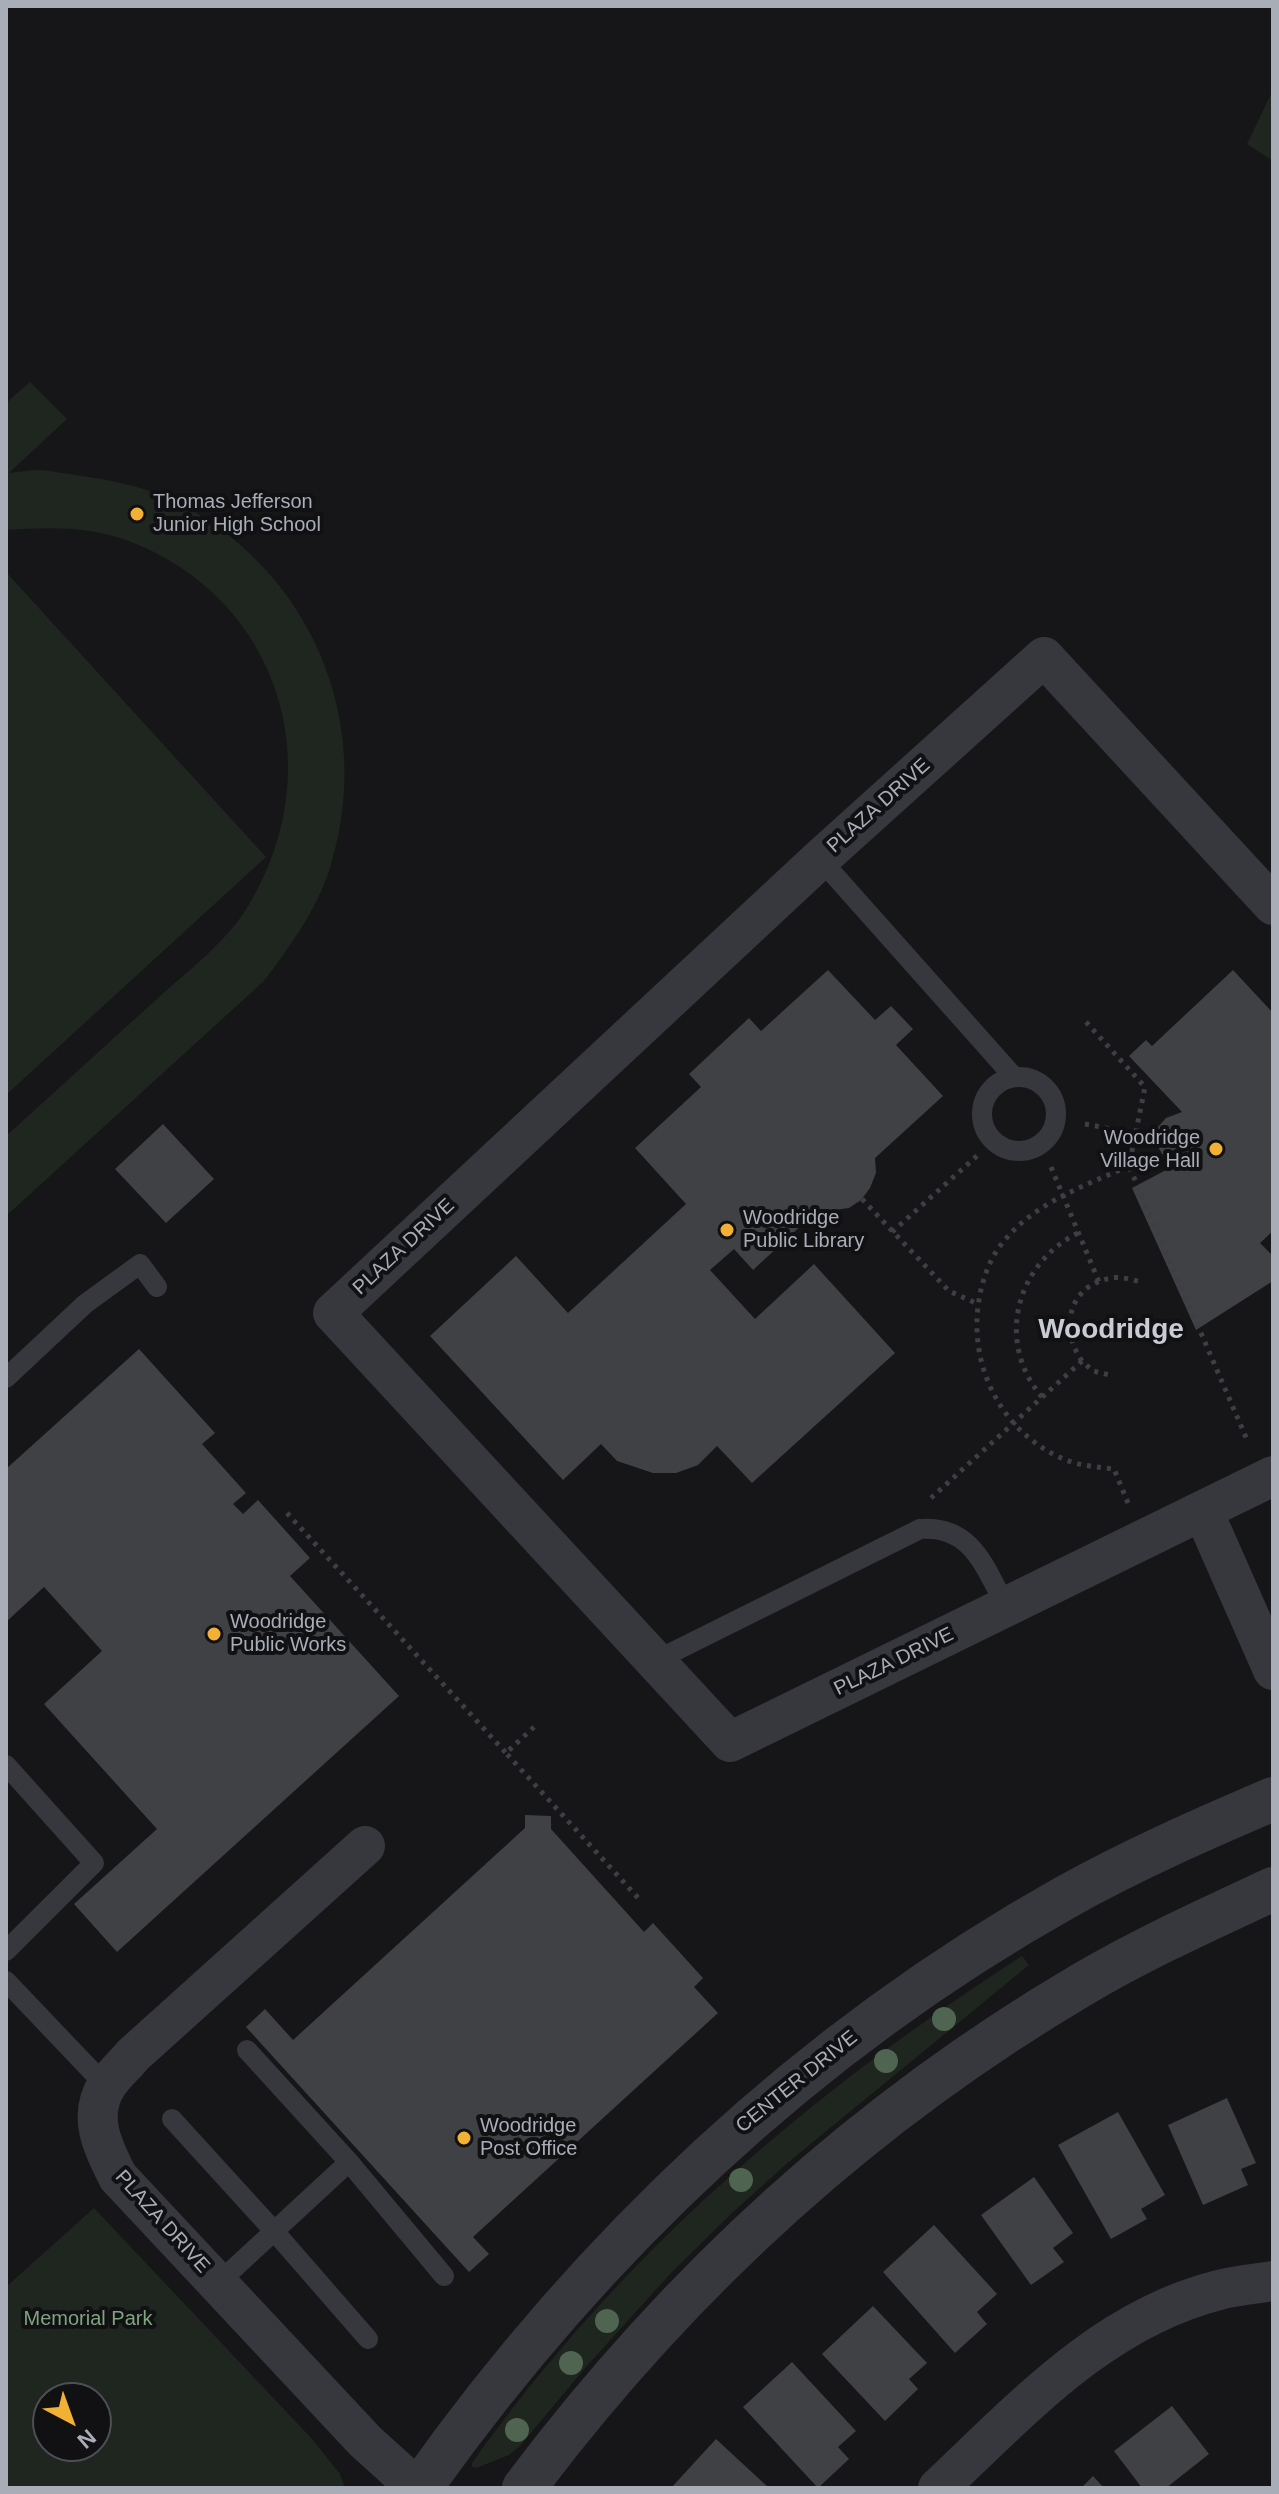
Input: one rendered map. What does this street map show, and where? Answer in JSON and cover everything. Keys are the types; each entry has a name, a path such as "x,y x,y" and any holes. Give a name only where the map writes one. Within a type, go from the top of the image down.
{"street":[{"name":"PLAZA DRIVE","path":"1262,1461 1203,1511 730,1742 333,1313 820,859 1044,657 1273,905"},
{"path":"1203,1511 1273,1670"},
{"name":"CENTER DRIVE","path":"419,2488 474,2413 552,2317 609,2255 741,2126 832,2052 985,1946 1066,1897 1203,1828 1273,1799"},
{"name":"PLAZA DRIVE","path":"365,1846 133,2055 106,2086 97,2115 101,2145 118,2177 365,2441 419,2488"},
{"path":"524,2488 639,2345 761,2221 820,2169 909,2099 1024,2020 1176,1934 1273,1889"},
{"path":"938,2488 1068,2367 1136,2323 1218,2290 1273,2281"}],"lane":[{"path":"820,859 1014,1077"},
{"path":"6,1378 85,1304 140,1264 157,1287"},
{"path":"655,1661 920,1529 939,1528 955,1534 969,1545 980,1558 1007,1608"},
{"path":"6,1765 94,1863 6,1951"},
{"path":"6,1981 106,2086"},
{"path":"247,2050 349,2162 444,2276"},
{"path":"172,2119 368,2339"},
{"path":"217,2284 349,2162"}],"path":[{"path":"1086,1022 1145,1087 1129,1166 1262,1461"},
{"path":"1085,1124 1134,1133"},
{"path":"892,1232 978,1155"},
{"path":"1129,1166 1046,1204 1025,1219 1002,1243 986,1274 978,1304 976,1338 981,1368 993,1395 1014,1424 1035,1443 1066,1460 1114,1469 1130,1506"},
{"path":"1051,1167 1099,1282"},
{"path":"862,1199 949,1291 978,1304"},
{"path":"1042,1397 1020,1358 1019,1306 1033,1271 1061,1242 1078,1233"},
{"path":"1110,1375 1093,1371 1082,1361 1071,1340 1069,1316 1077,1299 1099,1282 1113,1277 1142,1282"},
{"path":"924,1504 1082,1361"},
{"path":"287,1513 640,1900"},
{"path":"506,1753 534,1727"}],"green space":[{"path":"1273,90 1273,161 1247,144"},
{"path":"30,382 67,419 9,473 46,470 143,489 186,507 232,538 271,576 302,618 325,666 339,716 345,769 341,823 327,877 307,918 264,981 6,1216 6,1136 231,930 250,903 274,850 287,796 287,742 276,691 254,643 221,601 178,566 112,535 67,529 6,530 6,403"},
{"path":"6,572 266,857 6,1095"},
{"path":"1022,1956 1029,1965 791,2160 731,2214 672,2272 520,2446 509,2455 472,2467 530,2387 591,2315 655,2247 723,2183 793,2122 867,2064"},
{"name":"Memorial Park","path":"94,2208 313,2440 340,2474 345,2488 6,2488 6,2287"}],"building":[{"name":"Woodridge Public Library","path":"828,970 875,1020 891,1006 913,1029 896,1045 943,1096 875,1158 876,1173 861,1200 849,1208 819,1209 753,1270 734,1249 710,1270 755,1319 814,1264 895,1353 752,1483 717,1446 698,1465 676,1473 653,1473 617,1461 601,1444 563,1480 430,1336 516,1256 568,1313 686,1204 635,1148 701,1087 689,1074 749,1018 761,1031"},
{"name":"Woodridge Village Hall","path":"1233,970 1273,1013 1273,1231 1260,1243 1273,1256 1273,1281 1196,1330 1132,1188 1181,1162 1162,1154 1156,1135 1166,1118 1182,1112 1129,1056 1146,1040 1152,1046"},
{"path":"163,1124 214,1179 166,1223 115,1169"},
{"path":"139,1349 215,1433 202,1444 246,1493 233,1504 243,1514 258,1500 310,1558 290,1576 399,1696 117,1952 74,1904 157,1829 44,1704 102,1651 44,1587 6,1622 6,1469"},
{"name":"Woodridge Post Office","path":"525,1815 551,1816 551,1829 644,1932 653,1923 703,1978 694,1987 718,2013 473,2237 489,2254 469,2272 246,2027 265,2009 293,2040 525,1828"},
{"path":"1227,2098 1256,2163 1241,2169 1248,2185 1203,2205 1168,2125"},
{"path":"1118,2112 1165,2195 1141,2209 1147,2219 1111,2239 1058,2145"},
{"path":"1034,2177 1073,2233 1053,2248 1064,2262 1031,2285 981,2215"},
{"path":"934,2225 997,2294 977,2312 987,2324 955,2353 883,2272"},
{"path":"873,2306 927,2363 909,2379 918,2389 885,2421 822,2354"},
{"path":"792,2362 856,2431 838,2447 849,2459 818,2488 743,2407"},
{"path":"1172,2406 1209,2454 1166,2488 1142,2488 1114,2451"},
{"path":"716,2439 769,2488 671,2488"},
{"path":"1093,2476 1104,2488 1081,2488"}],"place":[{"name":"Thomas Jefferson Junior High School","path":"137,514"},
{"name":"Woodridge Village Hall","path":"1216,1149"},
{"name":"Woodridge Public Library","path":"727,1230"},
{"name":"Woodridge Public Works","path":"214,1634"},
{"name":"Woodridge Post Office","path":"464,2138"}],"district":[{"name":"Woodridge","path":"1111,1330"}]}
